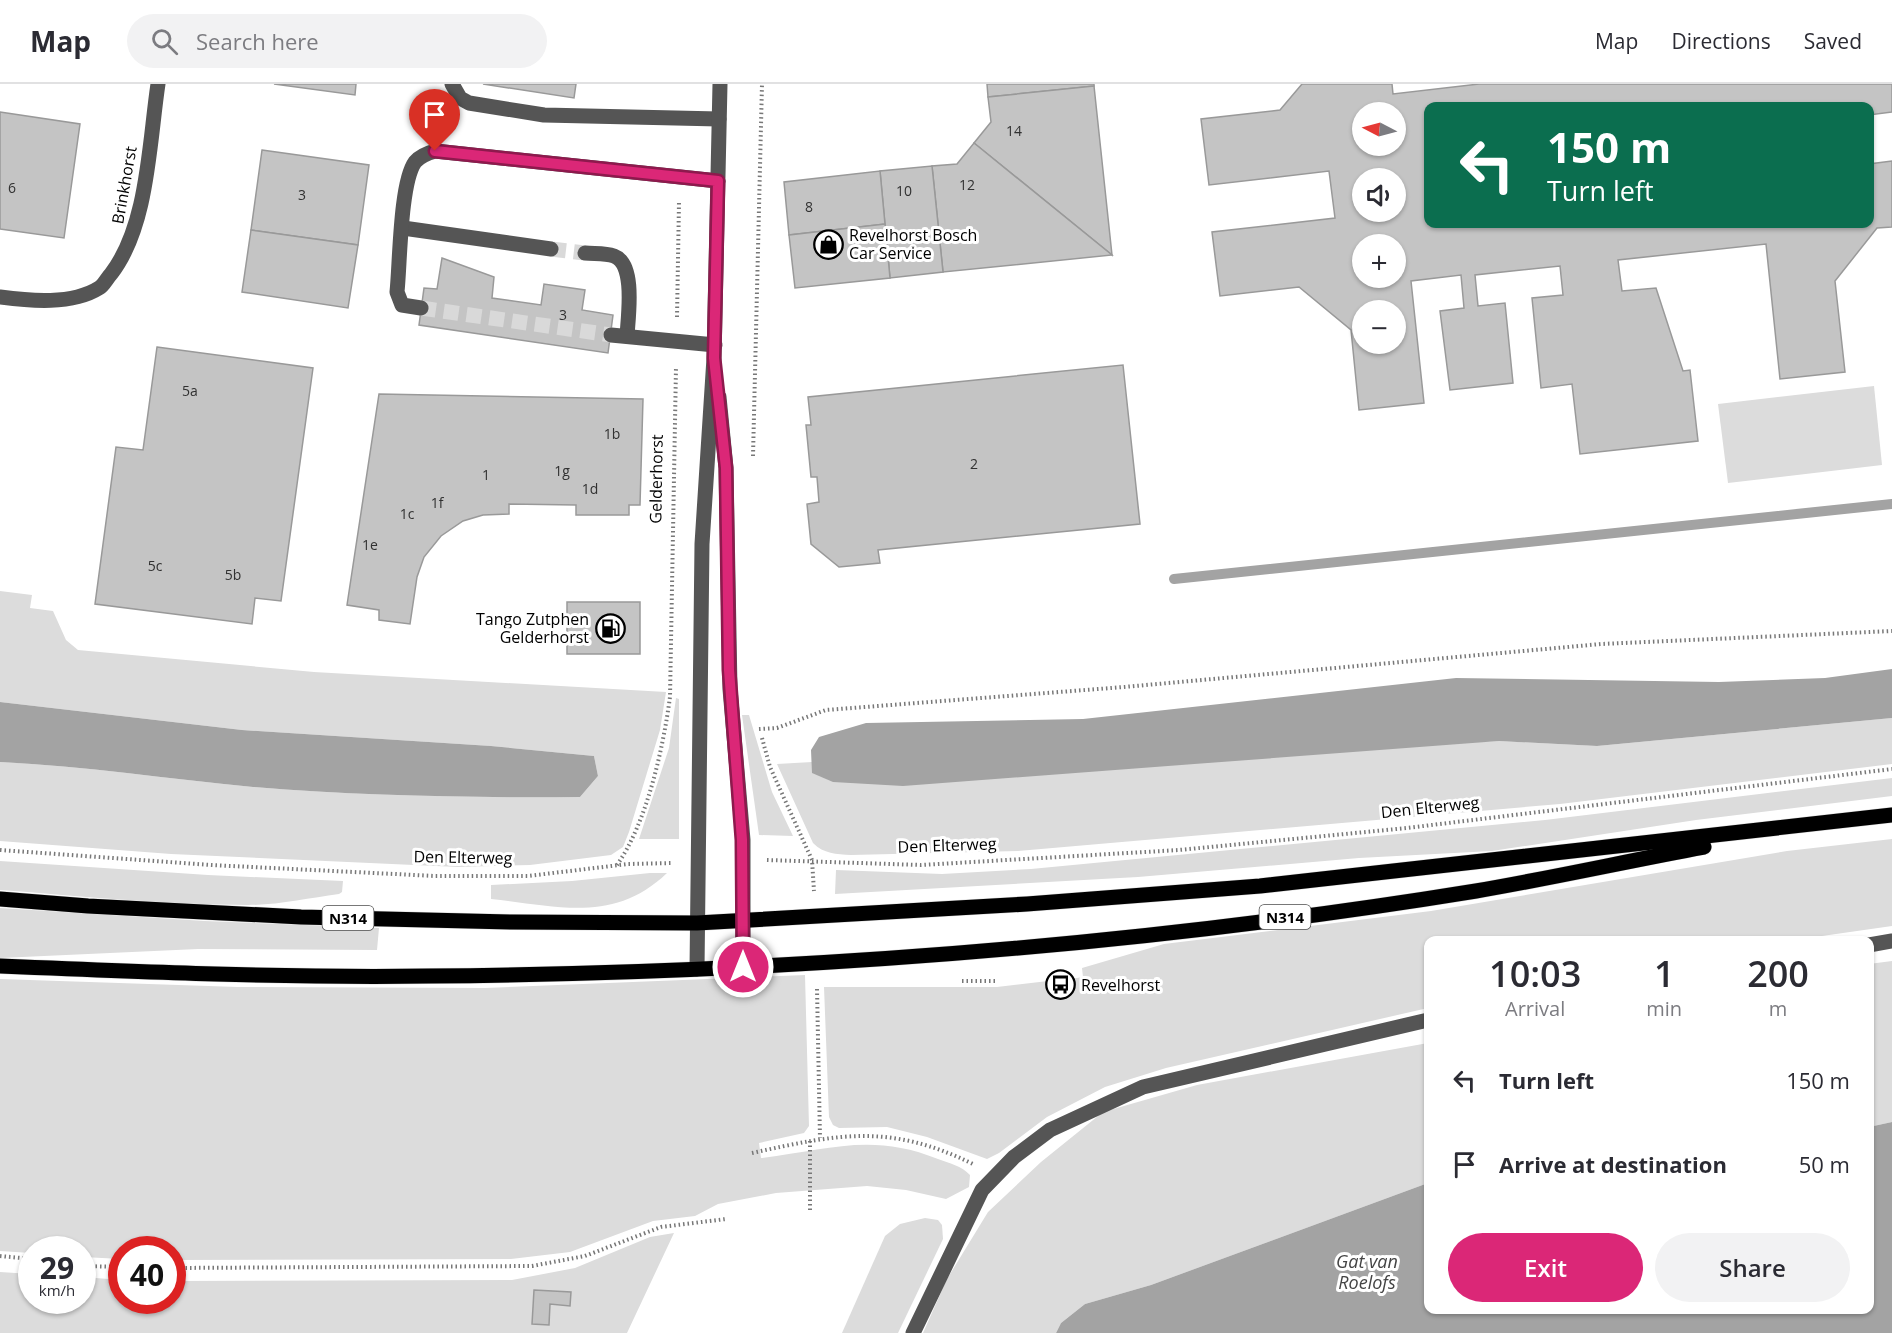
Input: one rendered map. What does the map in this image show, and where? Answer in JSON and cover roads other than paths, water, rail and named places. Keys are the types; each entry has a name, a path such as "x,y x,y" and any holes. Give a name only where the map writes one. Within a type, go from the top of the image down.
{"main road":[{"name":"N314","path":"0,899 301,917 511,922 743,921 1260,886 1892,815"},
{"name":"N314","path":"0,966 194,974 430,976 697,969 816,962 1138,936 1477,891 1821,824"}],"street":[{"name":"Brinkhorst","path":"0,297 29,301 63,300 100,288 124,256 138,224 158,84"},
{"path":"452,84 460,98 469,103 544,115 719,119"},
{"path":"697,969 702,544 715,352 720,84"},
{"path":"421,308 402,304 397,292 405,197 413,165 419,158 435,151 718,181"},
{"path":"403,228 552,249"},
{"path":"585,253 615,256 624,264 628,280 627,336"},
{"path":"611,335 676,341 715,352"},
{"path":"715,352 726,468 729,670 743,861 743,967"},
{"path":"1874,944 1892,941"},
{"path":"913,1333 967,1217 994,1176 1050,1130 1143,1087 1424,1021"}],"water":[{"path":"1892,669 1892,718 1597,746 1499,741 903,786 833,782 812,773 811,750 819,737 866,723 1083,719 1456,678 1719,682 1825,678"},
{"path":"0,702 242,730 491,746 594,756 598,776 580,797 416,796 253,787 0,762"},
{"name":"Gat van Roelofs","path":"1892,1122 1892,1333 1056,1333 1061,1323 1085,1304 1151,1285 1424,1184 1424,1314 1874,1314 1874,1126"}],"waterway":[{"path":"1174,579 1892,504"}],"tunnel":[{"path":"551,249 585,253"},
{"path":"421,308 611,335"}],"place":[{"name":"Revelhorst Bosch Car Service","path":"828,244"},
{"name":"Tango Zutphen Gelderhorst","path":"610,628"},
{"name":"Revelhorst","path":"1060,985"}]}
